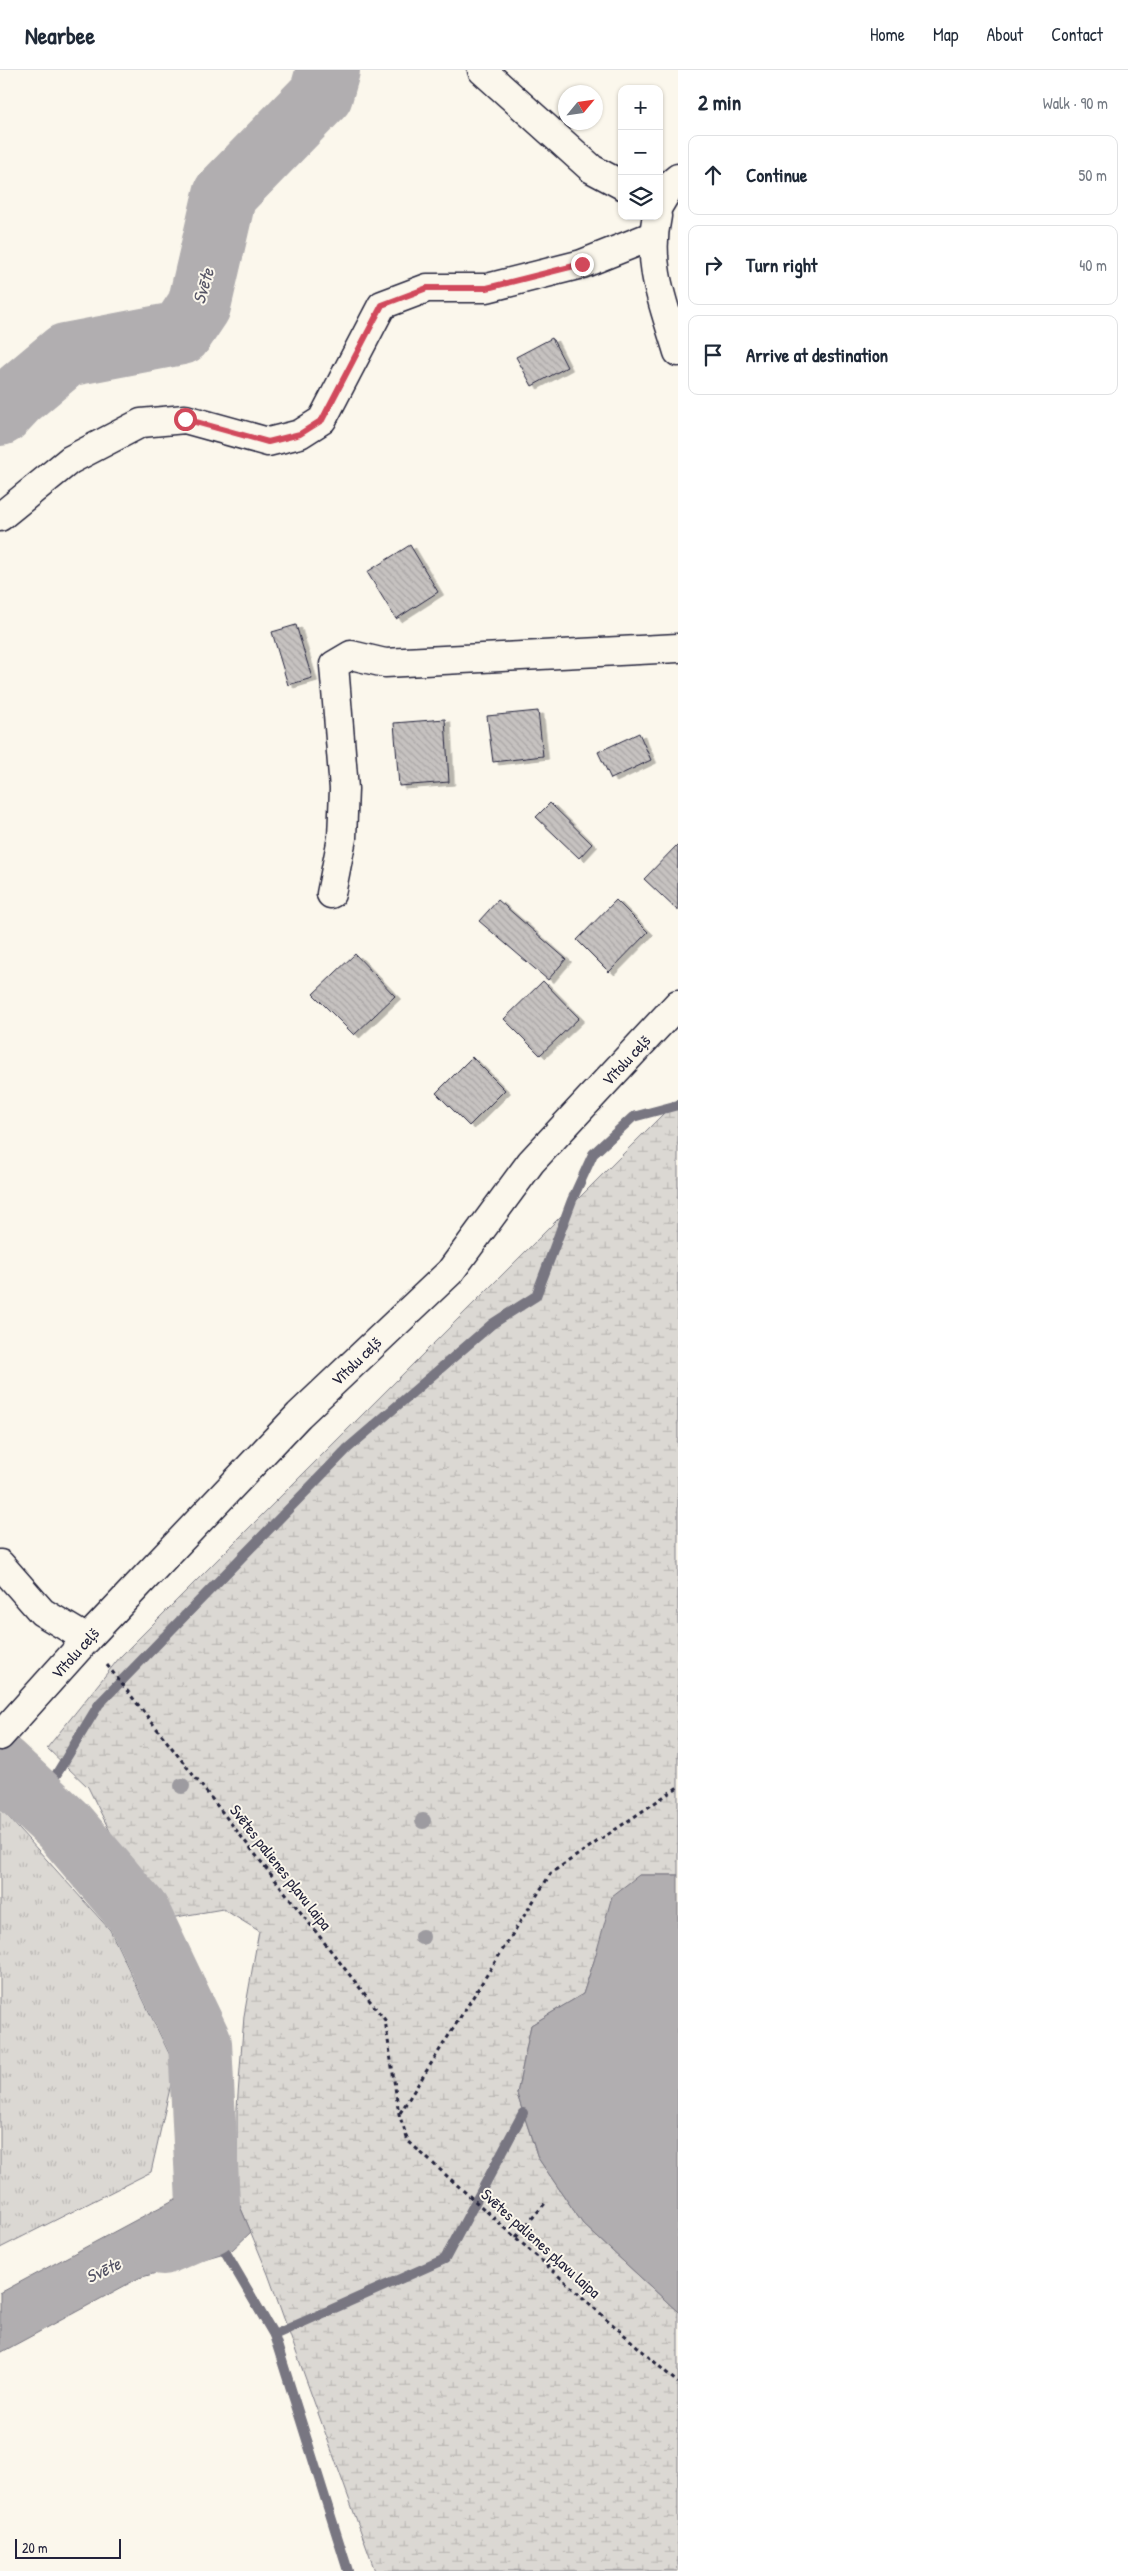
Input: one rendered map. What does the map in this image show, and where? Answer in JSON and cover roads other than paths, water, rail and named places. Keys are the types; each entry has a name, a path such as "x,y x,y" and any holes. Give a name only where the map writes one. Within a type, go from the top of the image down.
{"street":[{"path":"482,70 592,169 618,183"},
{"path":"663,198 672,183 678,178"},
{"path":"0,517 70,460 141,423 185,419 268,442 300,434 322,420 382,305 427,288 487,288 582,264 654,226 654,273 678,352"},
{"path":"331,894 342,838 344,789 334,665 351,656 385,663 678,648"},
{"name":"Vītolu ceļš","path":"0,1736 87,1639 299,1416 450,1272 531,1162 678,1004"},
{"path":"0,1564 42,1612 87,1639"}],"water":[{"path":"639,1875 678,1875 678,2312 583,2224 538,2158 517,2094 531,2025 583,1994 612,1896"},
{"path":"215,2184 237,2199 251,2232 231,2251 139,2278 0,2353 0,2293 192,2190"}],"waterway":[{"name":"Svēte","path":"0,414 16,397 66,355 181,333 199,306 225,194 321,95 328,70"},
{"path":"39,1803 99,1704 348,1448 492,1324 536,1296 572,1200 593,1154 633,1117 678,1105"},
{"path":"0,1766 63,1825 138,1913 200,2043 209,2223 163,2243"},
{"path":"274,2335 445,2259 523,2113"},
{"path":"219,2241 274,2335 348,2571"}]}
